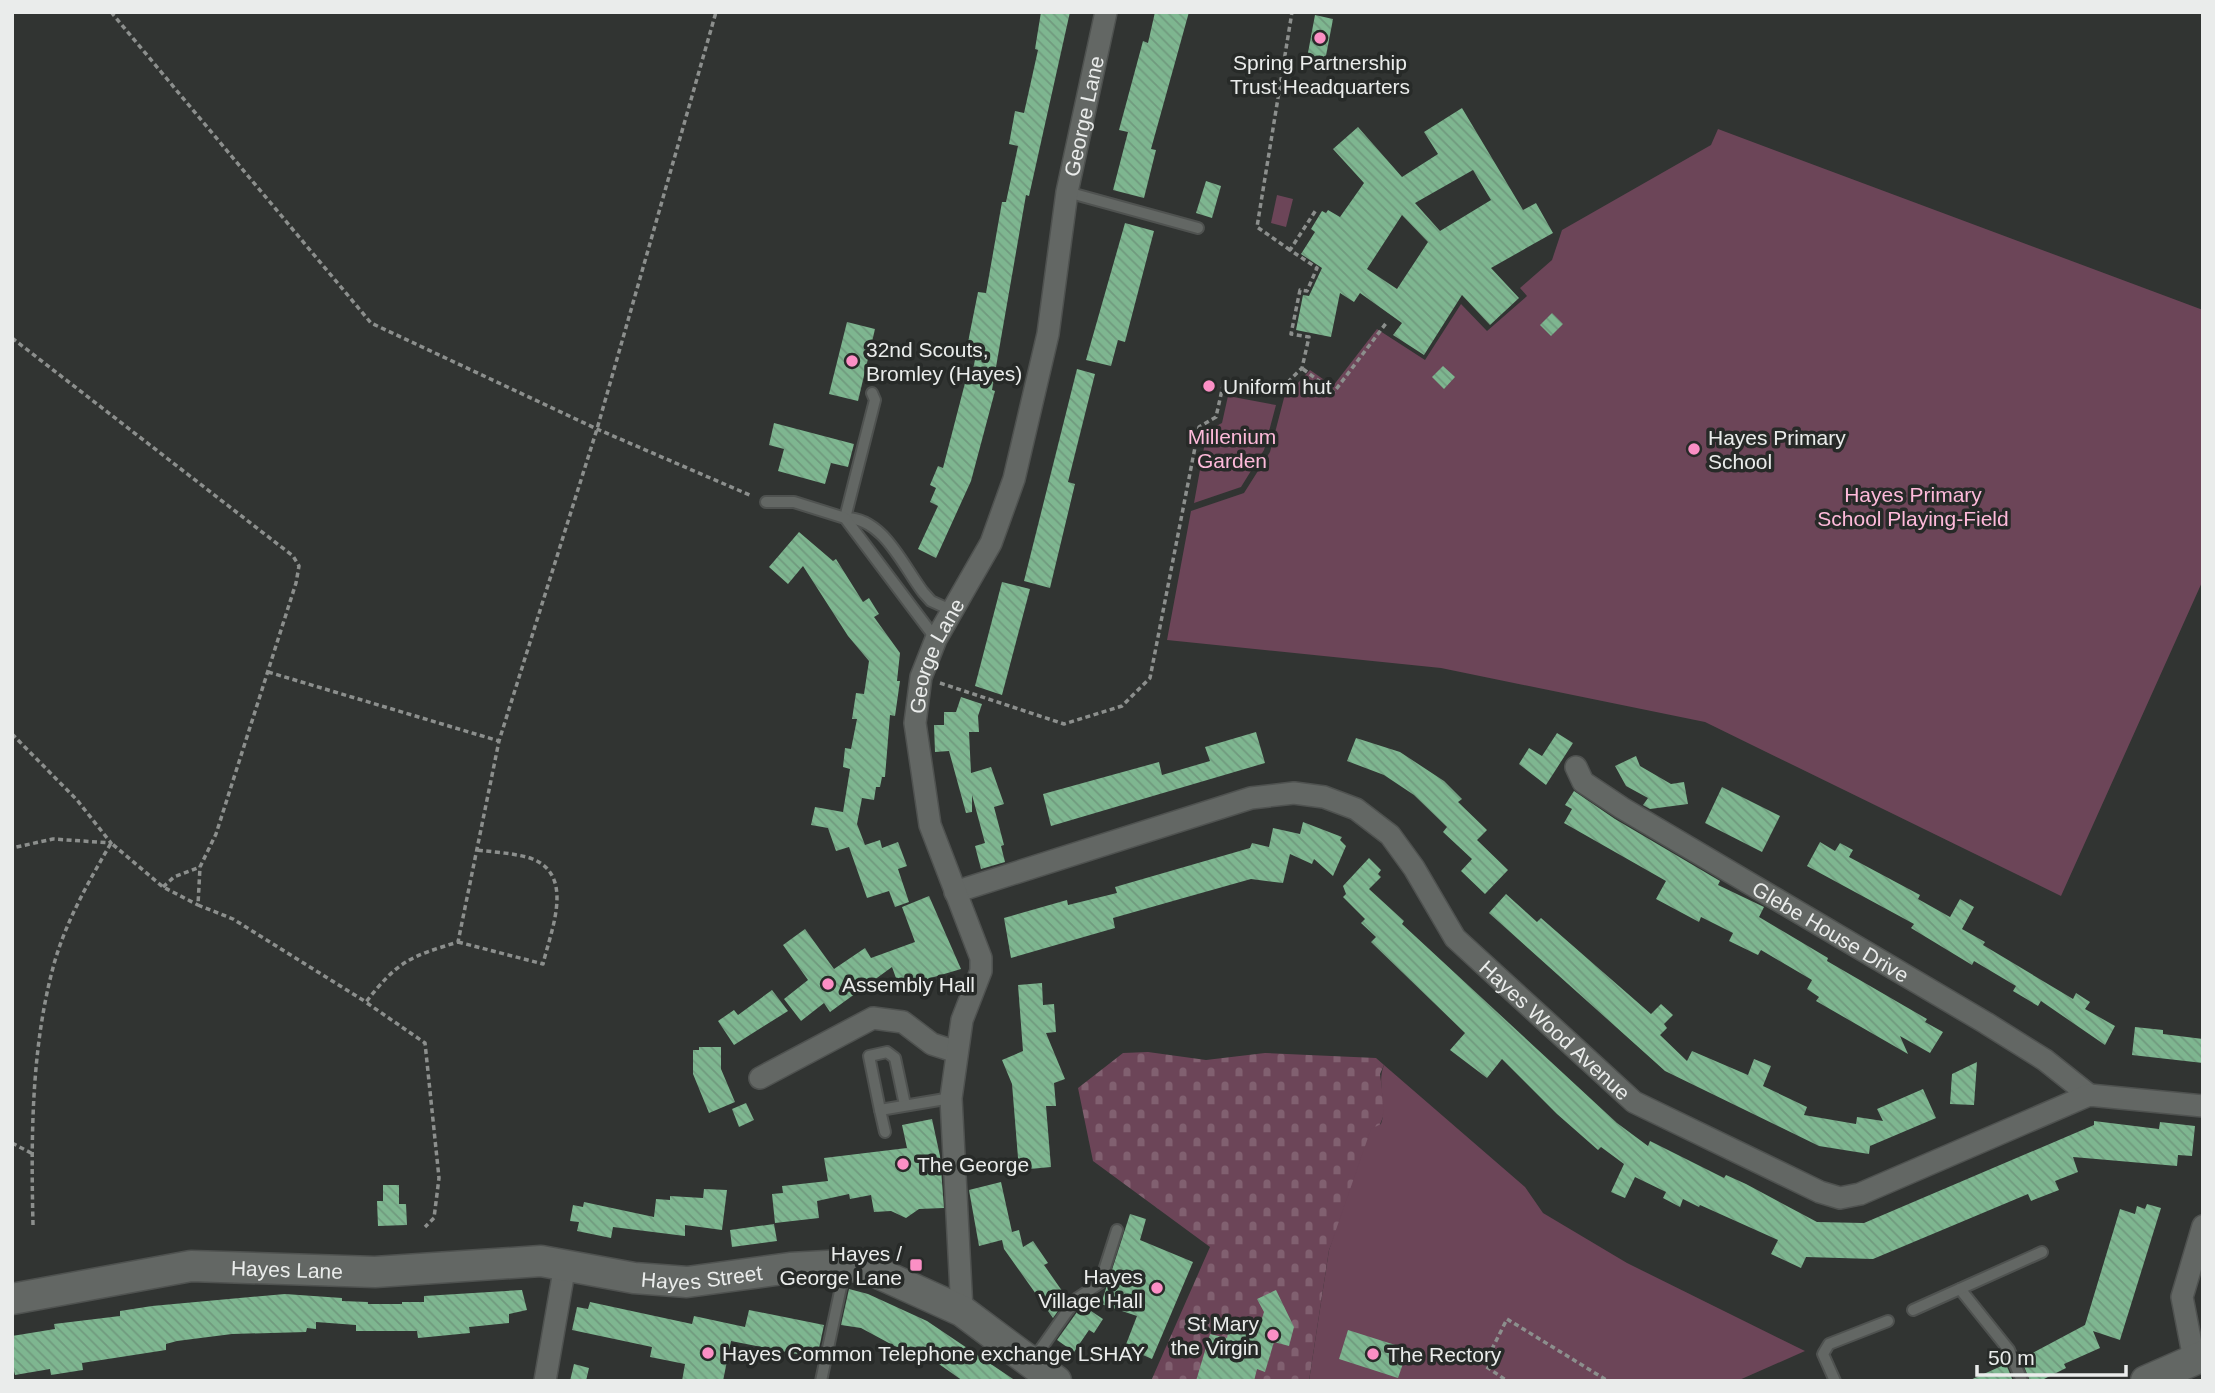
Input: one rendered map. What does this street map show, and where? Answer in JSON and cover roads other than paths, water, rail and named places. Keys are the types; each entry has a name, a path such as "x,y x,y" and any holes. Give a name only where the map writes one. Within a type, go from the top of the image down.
{"main road":[{"name":"Hayes Lane","path":"12,1298 191,1266 375,1272 523,1261 565,1265"},
{"name":"Hayes Street","path":"565,1265 655,1280 687,1282 790,1268 845,1265 869,1269 962,1311 1056,1381"},
{"path":"2146,1381 2199,1358"}],"street":[{"name":"George Lane","path":"962,1311 951,1098 962,1020 981,971 981,958 930,825 915,723 921,677 936,639 990,542 1014,479 1048,334 1067,192 1106,12"},
{"name":"Glebe House Drive","path":"1576,767 1583,782 1622,808 1986,1023 2045,1060 2089,1095"},
{"name":"Hayes Wood Avenue","path":"955,892 1251,798 1294,793 1324,797 1356,809 1390,835 1415,867 1433,905 1455,937 1634,1102 1820,1192 1839,1198 1860,1194 2089,1095 2203,1106"},
{"path":"760,1078 873,1018 903,1022 932,1044 957,1052"},
{"path":"2199,1358 2182,1297 2203,1226"},
{"path":"545,1381 565,1265"}],"lane":[{"path":"1067,192 1198,228"},
{"path":"845,517 875,400 872,393"},
{"path":"766,502 794,502 867,522 894,551 931,601 953,611"},
{"path":"845,517 936,639"},
{"path":"885,1132 869,1056 882,1052 895,1058 905,1104"},
{"path":"880,1110 951,1098"},
{"path":"1032,1363 1076,1299 1100,1283 1117,1230"},
{"path":"1913,1310 2042,1252"},
{"path":"821,1381 845,1265"},
{"path":"1960,1289 2009,1350 2022,1381"},
{"path":"1835,1381 1823,1354 1829,1344 1888,1321"}],"place":[{"name":"Spring Partnership Trust Headquarters","path":"1320,38"},
{"name":"32nd Scouts, Bromley (Hayes)","path":"852,361"},
{"name":"Uniform hut","path":"1209,386"},
{"name":"Hayes Primary School","path":"1694,449"},
{"name":"Assembly Hall","path":"828,984"},
{"name":"The George","path":"903,1164"},
{"name":"Hayes / George Lane","path":"916,1265"},
{"name":"Hayes Village Hall","path":"1157,1288"},
{"name":"St Mary the Virgin","path":"1273,1335"},
{"name":"Hayes Common Telephone exchange LSHAY","path":"708,1353"},
{"name":"The Rectory","path":"1373,1354"}],"park label":[{"name":"Millenium Garden","path":"1232,448"},
{"name":"Hayes Primary School Playing-Field","path":"1913,506"}]}
